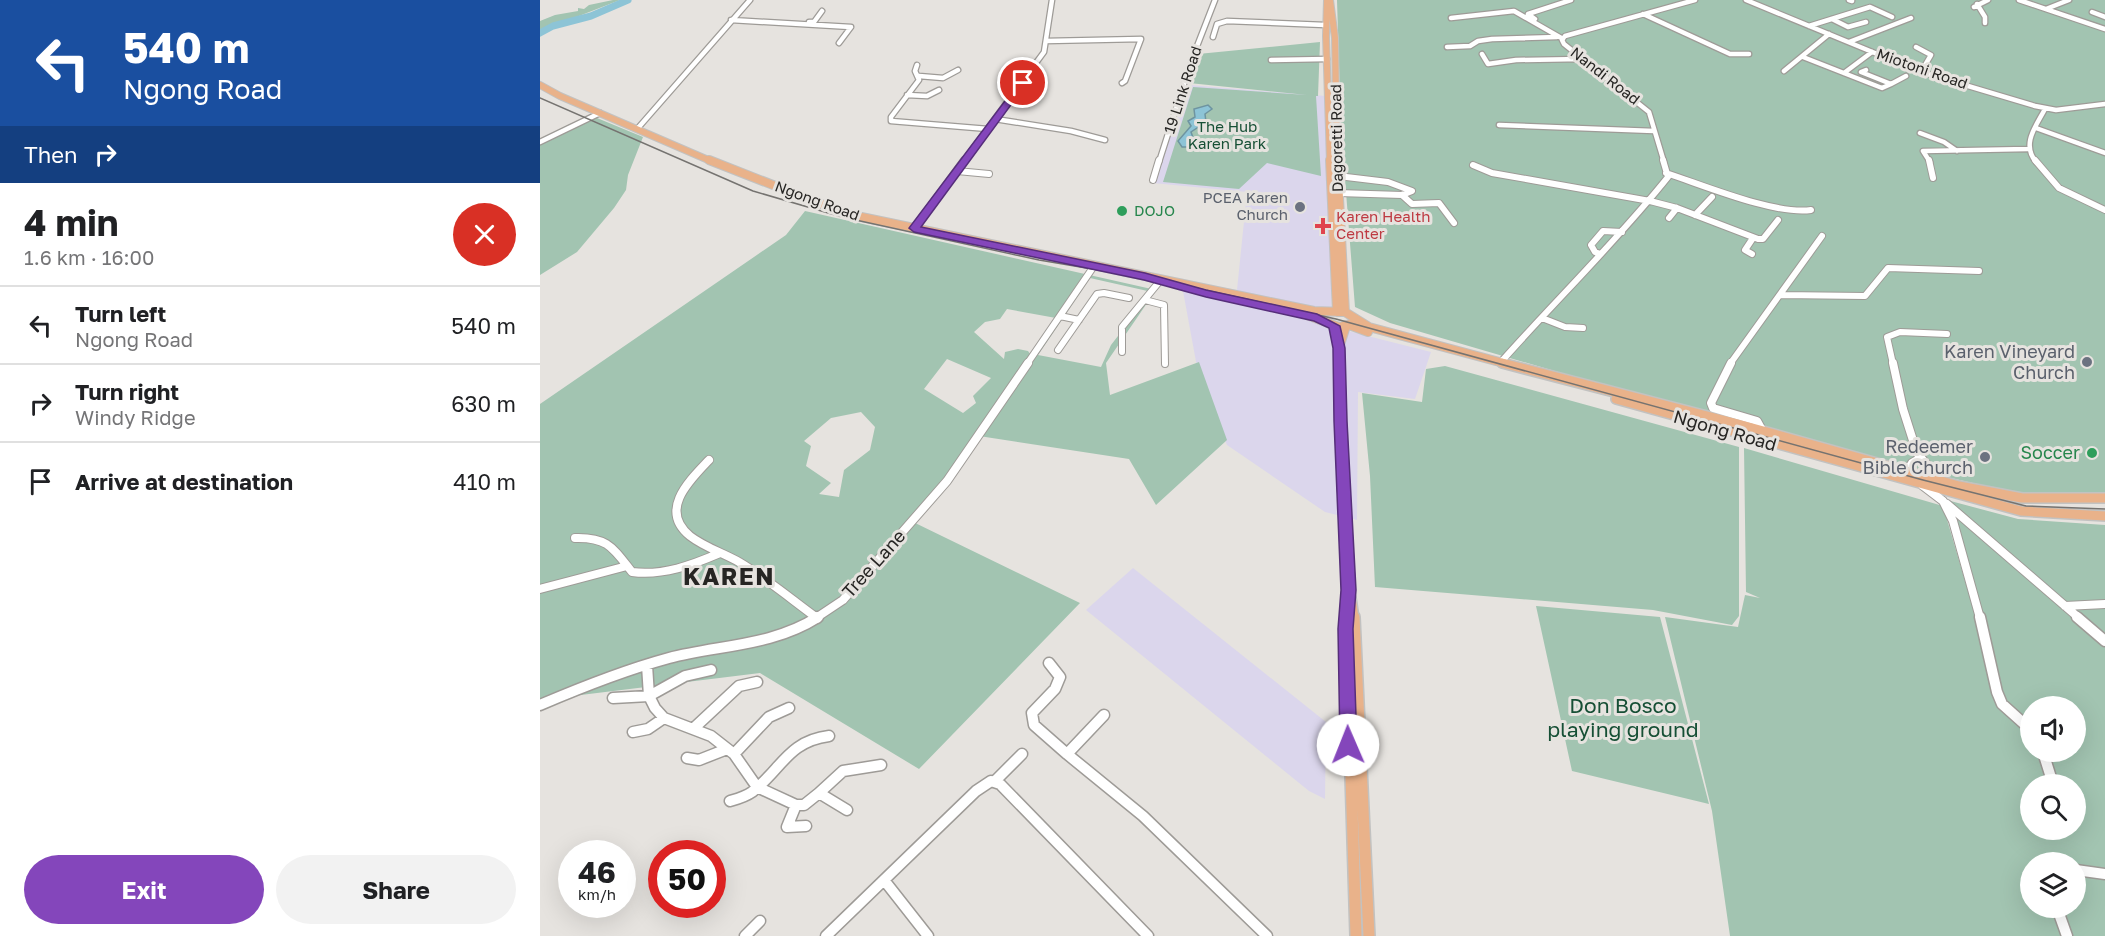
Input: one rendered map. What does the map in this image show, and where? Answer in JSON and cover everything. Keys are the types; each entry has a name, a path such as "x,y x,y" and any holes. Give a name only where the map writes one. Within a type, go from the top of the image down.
{"main road":[{"name":"Dagoretti Road","path":"1329,0 1334,25 1339,312"},
{"name":"Dagoretti Road","path":"1329,0 1325,25 1329,177 1339,312"},
{"path":"1325,25 1330,22 1334,25"},
{"name":"Ngong Road","path":"540,85 560,96 715,162 839,212 1145,276 1332,324 1349,323 1369,327 1762,430 1941,481 2022,498 2105,498"},
{"name":"Ngong Road","path":"1145,276 1159,282 1339,312"},
{"path":"1339,348 1349,323 1339,312 1330,317 1339,348 1340,421 1349,590 1346,629 1349,791 1356,897 1356,936"},
{"name":"Ngong Road","path":"1349,323 1869,471 2021,511 2105,516"},
{"path":"1349,590 1354,612 1369,936"}],"street":[{"path":"638,128 750,0"},
{"path":"914,228 1040,58 1046,41 1052,0"},
{"name":"19 Link Road","path":"1154,180 1192,59 1215,0"},
{"path":"1562,37 1528,14 1571,0"},
{"name":"Nandi Road","path":"1666,173 1651,115 1647,109 1564,44 1562,37 1695,0"},
{"name":"Miotoni Road","path":"1746,0 1921,72 2046,109 2060,110 2105,104"},
{"path":"1985,23 1985,17 1976,6 1988,0"},
{"path":"2046,9 2069,0"},
{"path":"2023,1 2104,28"},
{"path":"1809,26 1870,7 1892,17"},
{"path":"732,19 811,23 822,10"},
{"path":"1451,18 1514,11 1562,37"},
{"path":"2092,12 2105,17"},
{"path":"1643,14 1730,54 1749,54"},
{"path":"1849,42 1911,18"},
{"path":"732,19 852,27 839,43"},
{"path":"1832,19 1848,27 1866,22"},
{"path":"1213,37 1216,24 1227,21 1325,25"},
{"path":"1784,71 1829,34"},
{"path":"1447,47 1468,46 1491,39 1562,37"},
{"path":"1046,41 1141,39 1125,81 1122,83"},
{"path":"1917,47 1931,55 1921,72"},
{"path":"1844,73 1872,52"},
{"path":"1482,54 1490,64 1516,60 1582,58"},
{"path":"1803,57 1882,88 1906,76"},
{"path":"1271,60 1327,59"},
{"path":"917,65 915,71 919,76 943,78 958,70"},
{"path":"1866,70 1861,72 1891,84"},
{"path":"919,76 891,117 894,123 988,129"},
{"path":"907,95 932,96 939,90"},
{"path":"2028,149 2046,109"},
{"path":"540,142 600,113"},
{"path":"995,119 1088,134 1105,140"},
{"path":"1499,125 1654,131"},
{"path":"2036,129 2105,153"},
{"path":"1920,133 1944,142 1957,151"},
{"path":"1933,178 1931,164 1923,150 2028,149"},
{"path":"2028,149 2038,165 2059,188 2105,210"},
{"path":"1473,165 1492,172 1677,208 1753,238 1763,239 1778,220"},
{"path":"957,171 989,174"},
{"path":"1501,362 1650,201 1668,177 1666,173"},
{"path":"1666,173 1738,198 1774,205 1792,212 1811,210"},
{"path":"1338,176 1357,176 1406,186 1412,191 1402,195 1338,193"},
{"path":"1402,195 1412,204 1439,203 1454,223"},
{"path":"1695,215 1712,197"},
{"path":"1670,218 1677,208"},
{"path":"1599,254 1591,245 1603,231 1622,232"},
{"path":"1705,416 1735,356 1809,257 1822,236"},
{"path":"1752,254 1744,250 1753,238"},
{"name":"Tree Lane","path":"540,705 583,686 670,658 726,649 802,627 843,600 947,481 1094,266"},
{"path":"1780,295 1865,296 1888,268 1979,271"},
{"path":"1122,352 1122,327 1159,282"},
{"path":"1058,350 1096,294 1104,293 1130,298"},
{"path":"1145,300 1164,305 1165,364"},
{"path":"1060,316 1079,320"},
{"path":"1542,318 1565,327 1583,328"},
{"path":"1941,481 1919,459 1903,409 1887,337 1900,332 1947,334"},
{"path":"1710,405 1718,410 1756,421 1762,430"},
{"path":"1907,471 1912,463 1919,459"},
{"path":"709,460 685,485 676,508 684,530 739,562 817,618"},
{"path":"1922,485 1983,533 2105,641"},
{"path":"1943,501 1953,521 1986,638 1997,692 2002,704 2020,720"},
{"path":"575,538 593,537 611,544 633,572 653,573 678,568 720,553"},
{"path":"540,589 627,566"},
{"path":"2065,606 2105,604"},
{"path":"1049,663 1060,680 1055,689 1032,713 1034,725 1143,816 1267,936"},
{"path":"647,665 649,696 655,708 664,718 711,736 730,752 757,787 796,805 809,803 843,771 881,765"},
{"path":"613,698 649,696 685,676 711,670"},
{"path":"694,728 740,686 757,682"},
{"path":"687,758 699,760 730,752 774,713 789,708"},
{"path":"1067,754 1104,715"},
{"path":"633,732 654,726 664,718"},
{"path":"730,801 751,793 802,741 815,736 829,736"},
{"path":"826,936 976,791 986,783 998,782 1022,754"},
{"path":"998,782 1148,936"},
{"path":"819,793 847,810"},
{"path":"796,805 787,827 806,826"},
{"path":"2086,871 2105,874"},
{"path":"884,880 928,936"},
{"path":"2061,918 2067,936"},
{"path":"745,936 760,921"}],"shaded area":[{"path":"1189,85 1326,96 1332,327 1431,352 1415,399 1358,392 1357,520 1325,512 1227,445 1224,438 1197,367 1183,291 1186,281 1237,290 1247,192 1153,183"},
{"path":"1133,568 1326,722 1325,799 1309,791 1086,610"}],"green space":[{"path":"620,0 561,23 540,35 540,21 555,15 578,11 578,8 584,9 589,5"},
{"path":"1337,0 2105,0 2105,493 2020,494 1921,471 1774,429 1565,374 1390,323 1355,307 1341,128"},
{"name":"The Hub Karen Park","path":"1320,42 1318,96 1316,96 1321,176 1267,163 1239,189 1163,182 1193,87 1307,95 1189,83 1195,77 1191,66 1198,54"},
{"path":"597,118 643,137 628,175 626,190 577,252 540,275 540,139 572,123"},
{"path":"805,211 1156,290 1106,363 1110,395 1199,362 1227,440 1156,505 1129,459 979,436 909,520 1080,603 919,769 760,673 540,700 540,404 786,235","holes":["1090,278 1152,292 1111,345 1101,367 1038,355","1007,309 1056,318 1033,358 1028,351 1018,349 1005,352 1004,359 974,332 985,322 1000,319","947,359 991,378 973,396 976,403 963,413 924,389","861,412 875,427 870,450 844,470 839,497 819,494 831,483 806,466 811,446 804,441 831,418"]},
{"path":"1445,366 1739,447 1739,616 1732,625 1653,610 1375,587 1370,476 1362,393 1422,402 1426,369"},
{"path":"1744,448 1943,506 1985,649 1992,651 1943,499 2018,519 2105,525 2105,936 1730,936 1712,811 1665,617 1738,627 1745,595 1760,598 1746,592"},
{"name":"Don Bosco playing ground","path":"1536,606 1660,617 1709,804 1572,771"}],"water":[{"path":"1208,105 1212,109 1205,114 1206,122 1191,132 1195,143 1190,147 1182,147 1178,141 1191,126 1188,121 1195,117 1194,109"}],"waterway":[{"path":"540,33 553,26 591,16 628,0"}],"tram line":[{"path":"540,98 753,191 842,217 1039,260 1169,282 1336,319 1923,480 2026,506 2105,509"}],"place":[{"name":"PCEA Karen Church","path":"1300,207"},
{"name":"DOJO","path":"1122,211"},
{"name":"Karen Health Center","path":"1323,226"},
{"name":"Karen Vineyard Church","path":"2087,362"},
{"name":"Soccer","path":"2092,453"},
{"name":"Redeemer Bible Church","path":"1985,457"}],"district":[{"name":"KAREN","path":"729,577"}],"route":[{"path":"1023,83 914,228 1145,276 1159,282 1317,318 1330,322 1334,326 1339,348 1340,421 1349,590 1346,629 1348,745"}]}
